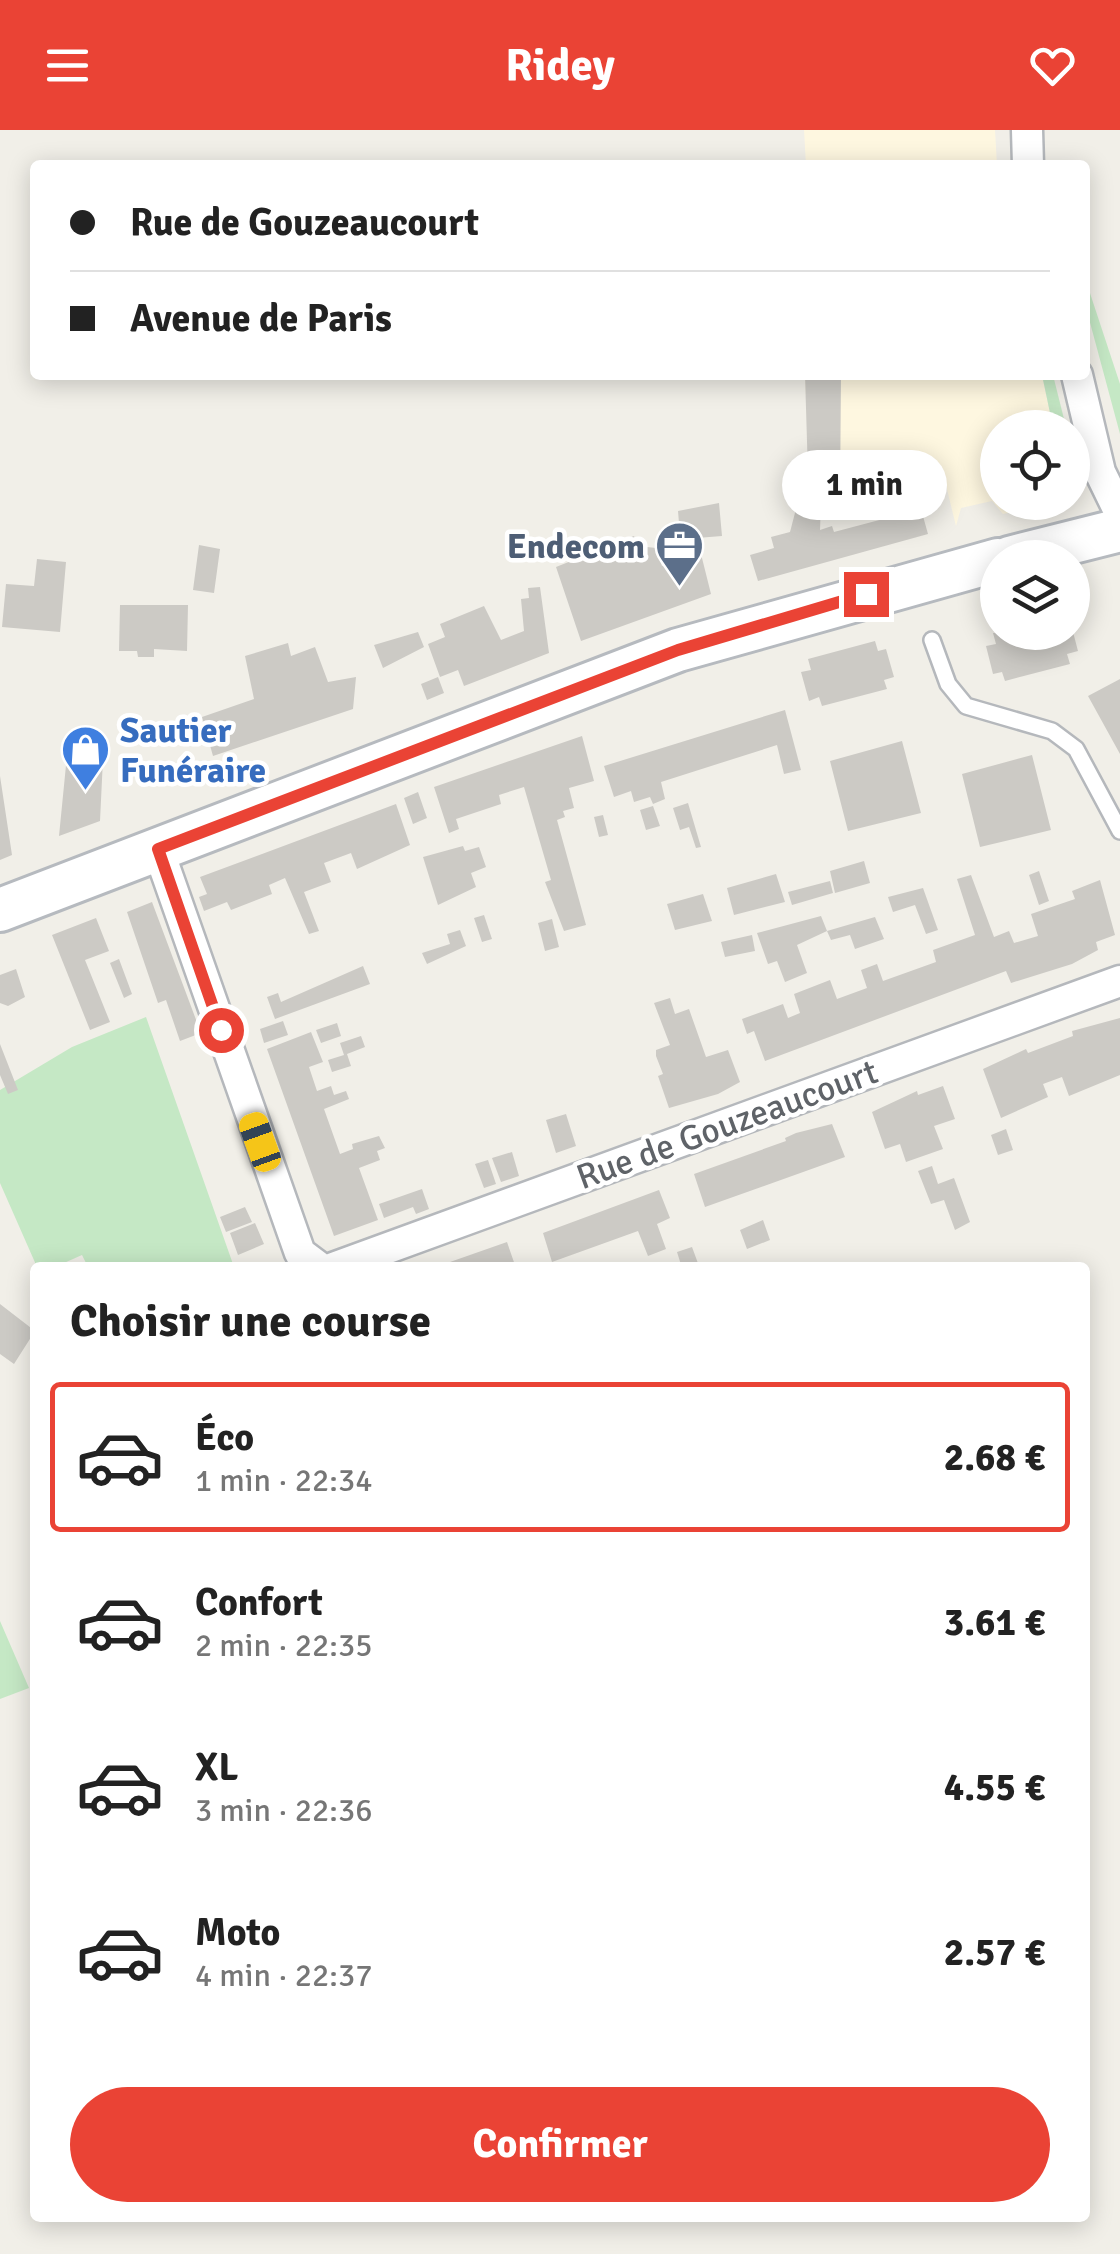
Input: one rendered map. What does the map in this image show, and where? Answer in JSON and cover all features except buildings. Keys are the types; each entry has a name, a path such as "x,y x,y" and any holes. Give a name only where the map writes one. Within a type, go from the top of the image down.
{"main road":[{"path":"1080,540 1120,530"},
{"path":"0,910 678,650 980,565"}],"street":[{"path":"1026,130 1028,160"},
{"path":"1077,380 1100,472 1120,513"},
{"path":"158,849 300,1253 312,1262"},
{"name":"Rue de Gouzeaucourt","path":"349,1262 1120,981"}],"lane":[{"path":"932,640 948,684 966,706 1052,731 1076,749 1120,831"}],"shaded area":[{"path":"804,130 995,130 997,160 806,160"},
{"path":"805,380 1043,380 1049,410 980,410 980,504 961,508 956,526 943,473 935,465 809,466"}],"green space":[{"path":"1090,293 1120,384 1120,434 1090,323"},
{"path":"1043,380 1054,380 1062,410 1049,410"},
{"path":"146,1017 232,1262 86,1262 82,1255 66,1262 35,1262 0,1183 0,1090 72,1047"},
{"path":"0,1621 29,1688 0,1699"}],"place":[{"name":"Endecom","path":"680,588"},
{"name":"Sautier Funéraire","path":"85,792"}],"route":[{"path":"221,1030 158,849 678,650 866,594"}]}
